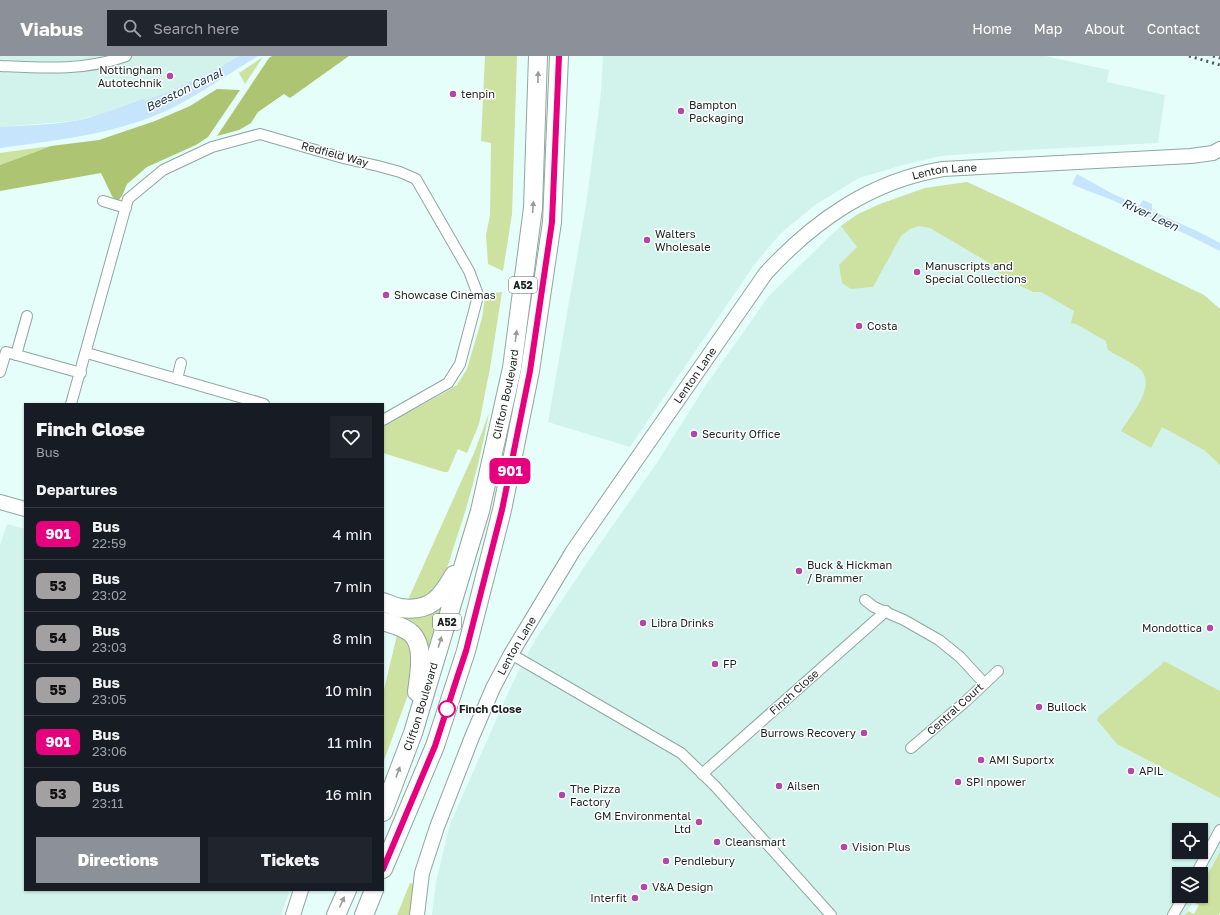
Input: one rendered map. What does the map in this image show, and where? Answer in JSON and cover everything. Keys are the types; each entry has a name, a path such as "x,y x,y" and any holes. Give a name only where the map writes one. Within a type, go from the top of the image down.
{"highway":[{"name":"Clifton Boulevard","path":"384,809 413,733 476,524 512,368 533,208 538,56"},
{"name":"Clifton Boulevard","path":"384,867 435,746 461,665 502,510 530,371 552,222 560,56"},
{"path":"384,602 400,608 419,608 437,600 454,576 476,524"},
{"path":"384,621 396,625 412,634 420,652 413,733"},
{"path":"336,915 347,891"},
{"path":"364,915 374,891"}],"street":[{"path":"0,66 56,68 74,67 115,60 126,56"},
{"name":"Redfield Way","path":"71,403 128,198 163,170 212,147 260,134 400,172 416,179 469,271 478,296 460,364 454,375 448,383 384,419"},
{"name":"Lenton Lane","path":"417,915 422,873 437,827 472,737 493,688 511,654 573,551 766,273 788,249 820,222 858,198 912,175 923,172 951,169 1191,156 1213,153 1220,149"},
{"path":"103,202 126,208"},
{"path":"16,355 26,316"},
{"path":"0,372 6,352 80,373"},
{"path":"86,353 261,403"},
{"path":"177,379 182,363"},
{"path":"0,502 24,509"},
{"path":"865,600 874,607 904,620 939,640 960,657 984,683"},
{"name":"Finch Close","path":"702,774 886,611"},
{"path":"511,654 681,753 831,915"},
{"name":"Central Court","path":"911,748 965,702 998,671"},
{"path":"1200,867 1220,830"},
{"path":"293,915 301,891"},
{"path":"1173,915 1180,903"}],"shaded area":[{"path":"0,56 239,56 227,65 164,94 144,101 136,101 98,115 73,121 0,127"},
{"path":"603,56 1045,56 1109,70 1107,82 1165,95 1158,143 941,156 859,178 815,205 780,234 754,265 630,447 548,422 586,205 601,93"},
{"path":"967,182 1204,295 1220,309 1220,852 1208,873 1208,867 1172,867 1172,903 1192,903 1185,915 432,915 436,882 450,824 512,684 535,640 656,464 706,385 768,297 841,226 858,214 880,204 925,188"},
{"path":"7,524 24,529 24,891 290,891 281,915 0,915 0,545"}],"green space":[{"path":"272,56 349,56 290,98 284,94 258,112 251,123 239,130 217,136 269,58"},
{"path":"485,56 517,56 512,214 503,271 488,264 486,235 490,216 491,143 481,141"},
{"path":"263,57 245,84 239,73"},
{"path":"217,89 240,90 208,137 196,145 147,167 127,184 122,196 117,202 112,196 101,173 0,191 0,165 51,146 99,140 155,121 190,106"},
{"path":"51,146 0,165 0,153"},
{"path":"967,182 1204,295 1220,309 1220,465 1204,450 1162,427 1151,448 1121,431 1136,409 1144,393 1146,384 1145,377 1141,370 1108,350 1106,341 1076,324 1071,323 1074,311 1041,292 1033,292 1013,282 996,271 986,261 930,228 919,226 910,229 901,236 873,287 851,289 842,283 839,265 857,247 841,226 858,214 880,204 925,188"},
{"path":"502,292 490,368 479,424 467,453 458,449 448,472 384,453 384,425 457,385 467,369 482,318 485,297 492,293"},
{"path":"489,413 479,461 461,525 445,573 434,591 421,598 407,602 474,453"},
{"path":"446,600 430,650 426,641 402,620 404,614"},
{"path":"397,635 412,647 416,673 384,760 384,690"},
{"path":"1164,661 1220,691 1220,798 1117,744 1097,720 1099,716"},
{"path":"1220,852 1219,915 1185,915 1188,911 1194,914 1199,905 1195,903 1208,903 1208,873"},
{"path":"410,883 417,885 411,915 397,915"}],"water":[{"name":"Beeston Canal","path":"239,56 258,56 194,96 152,117 88,135 0,148 0,127 63,122 91,117 143,99 145,100 164,94 221,67"},
{"name":"River Leen","path":"1077,174 1113,194 1139,206 1143,200 1152,204 1152,211 1220,243 1220,251 1139,212 1072,184"}],"railway":[{"path":"1189,56 1220,65"},
{"path":"1213,56 1220,58"}],"bus line":[{"name":"901","path":"384,867 435,746 466,651 502,510 530,371 552,222 559,56"}],"place":[{"name":"Nottingham Autotechnik","path":"170,76"},
{"name":"tenpin","path":"453,94"},
{"name":"Bampton Packaging","path":"681,111"},
{"name":"Walters Wholesale","path":"647,240"},
{"name":"Manuscripts and Special Collections","path":"917,272"},
{"name":"Showcase Cinemas","path":"386,295"},
{"name":"Costa","path":"859,326"},
{"name":"Security Office","path":"694,434"},
{"name":"Buck & Hickman / Brammer","path":"799,571"},
{"name":"Libra Drinks","path":"643,623"},
{"name":"Mondottica","path":"1210,628"},
{"name":"FP","path":"715,664"},
{"name":"Bullock","path":"1039,707"},
{"name":"Finch Close","path":"447,709"},
{"name":"Burrows Recovery","path":"864,733"},
{"name":"AMI Suportx","path":"981,760"},
{"name":"APIL","path":"1131,771"},
{"name":"SPI npower","path":"958,782"},
{"name":"Ailsen","path":"779,786"},
{"name":"The Pizza Factory","path":"562,795"},
{"name":"GM Environmental Ltd","path":"699,822"},
{"name":"Cleansmart","path":"717,842"},
{"name":"Vision Plus","path":"844,847"},
{"name":"Pendlebury","path":"666,861"},
{"name":"V&A Design","path":"644,887"},
{"name":"Interfit","path":"635,898"}]}
